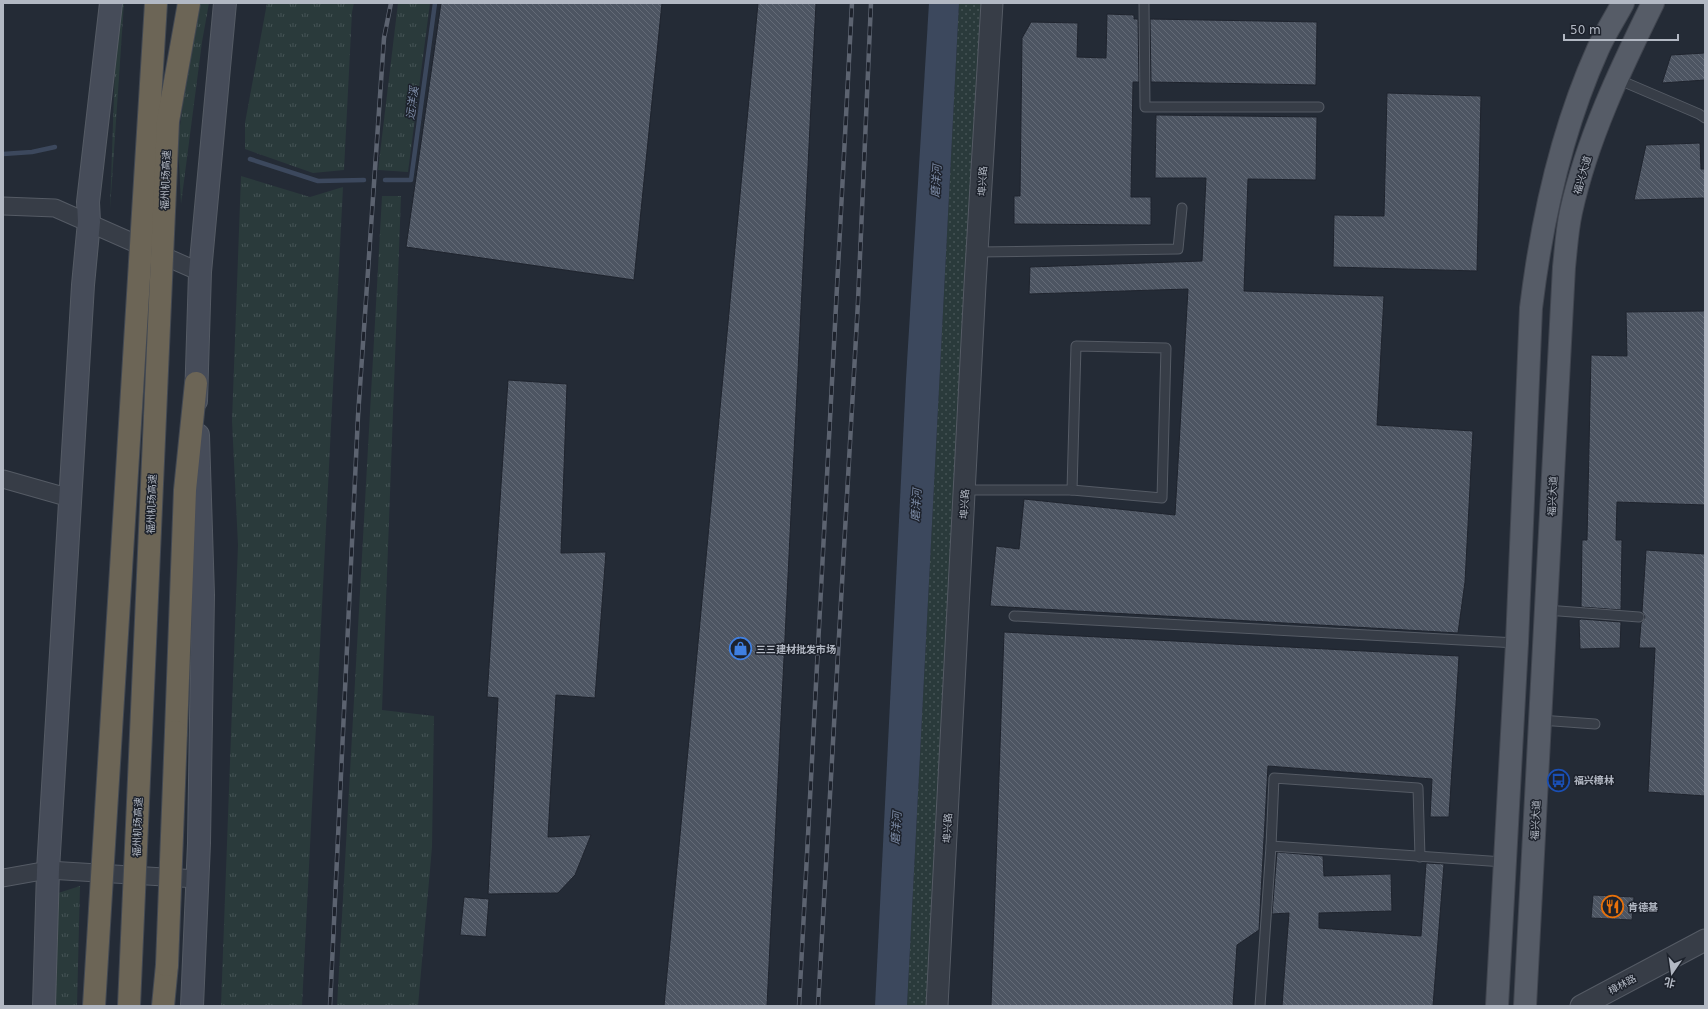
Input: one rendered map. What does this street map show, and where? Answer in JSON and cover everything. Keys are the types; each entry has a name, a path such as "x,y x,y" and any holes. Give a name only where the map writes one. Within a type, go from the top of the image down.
{"highway":[{"name":"福州机场高速","path":"94,1006 156,3"},
{"name":"福州机场高速","path":"130,1006 168,121 189,3"},
{"path":"163,1006 167,965 185,490 196,383"}],"main road":[{"path":"44,1006 48,870 83,286 89,222 88,202 112,3"},
{"path":"192,1006 197,880 203,595 196,383 200,272 225,3"},
{"path":"1497,1006 1517,642 1531,308 1541,237 1569,123 1599,47 1623,3"},
{"name":"福兴大道","path":"1525,1006 1565,259 1571,213 1588,151 1617,79 1653,3"}],"street":[{"name":"埠兴路","path":"937,1006 977,252 992,3"},
{"path":"3,206 55,208 200,272"},
{"path":"3,479 70,498"},
{"path":"3,878 48,870 197,880"},
{"name":"樟林路","path":"1581,1006 1705,940"}],"lane":[{"path":"1144,3 1145,107 1319,107"},
{"path":"1617,79 1699,114 1705,118"},
{"path":"977,252 1178,249 1182,208"},
{"path":"965,490 1072,490 1162,498 1166,348 1076,346 1072,490"},
{"path":"1546,610 1639,617"},
{"path":"1014,616 1517,642"},
{"path":"1540,720 1595,724"},
{"path":"1260,1006 1274,778 1418,788 1420,857"},
{"path":"1271,846 1504,862"}],"green space":[{"path":"120,3 124,3 110,210 116,35"},
{"path":"196,3 209,3 202,42 181,204 178,141"},
{"path":"267,3 354,3 352,12 344,170 313,173 245,149 245,123"},
{"path":"398,3 430,3 408,172 378,170"},
{"path":"959,3 989,3 934,1006 907,1006"},
{"path":"241,176 310,197 343,187 302,1006 221,1006 238,545 232,421"},
{"path":"382,196 401,196 382,710 434,716 432,847 418,1006 337,1006"},
{"path":"80,886 77,1006 51,1006 55,894"}],"water":[{"name":"磨洋河","path":"929,3 959,3 907,1006 875,1006 906,379"}],"building":[{"path":"441,3 662,3 634,280 406,247"},
{"name":"三三建材批发市场","path":"758,3 816,3 767,1006 664,1006"},
{"path":"1107,14 1134,15 1134,19 1138,19 1139,82 1133,82 1131,197 1151,197 1151,225 1014,224 1014,196 1020,196 1022,38 1031,22 1078,23 1077,57 1106,58"},
{"path":"1150,19 1317,22 1316,85 1151,82"},
{"path":"1705,53 1705,80 1662,83 1671,55"},
{"path":"1387,93 1481,96 1477,271 1333,267 1334,215 1384,216"},
{"path":"1156,115 1317,117 1316,180 1248,179 1244,291 1384,296 1377,425 1473,431 1465,582 1458,633 990,606 996,546 1019,549 1024,499 1175,515 1188,289 1029,294 1030,267 1202,261 1206,178 1155,178"},
{"path":"1700,143 1701,169 1705,169 1705,198 1634,200 1646,145"},
{"path":"1705,311 1705,505 1617,502 1616,540 1622,540 1621,610 1581,607 1582,540 1587,540 1591,355 1627,356 1626,312"},
{"path":"508,380 567,384 561,553 606,552 595,698 556,695 548,837 591,835 575,875 558,893 488,894 498,698 487,697"},
{"path":"1646,550 1705,554 1705,796 1648,792 1655,648 1639,648 1641,623 1645,617 1642,612"},
{"path":"1579,620 1621,622 1620,648 1580,649"},
{"path":"1004,632 1459,656 1449,817 1430,817 1432,779 1268,766 1259,930 1237,945 1233,1006 991,1006"},
{"path":"1277,852 1323,856 1324,876 1391,874 1392,911 1319,913 1319,928 1421,936 1426,863 1444,864 1433,1006 1282,1006 1289,913 1272,914"},
{"name":"肯德基","path":"1593,895 1634,897 1632,920 1591,918"},
{"path":"464,897 489,899 486,937 460,935"}],"waterway":[{"name":"远洋溪","path":"385,180 411,180 435,3"},
{"name":"远洋溪","path":"3,154 32,152 55,147"},
{"name":"远洋溪","path":"250,159 318,181 364,180"}],"railway":[{"path":"330,1006 358,416 384,38 391,3"},
{"path":"799,1006 852,3"},
{"path":"818,1006 858,302 871,3"}],"place":[{"name":"三三建材批发市场","path":"741,649"},
{"name":"福兴樟林","path":"1558,780"},
{"name":"肯德基","path":"1613,907"}]}
